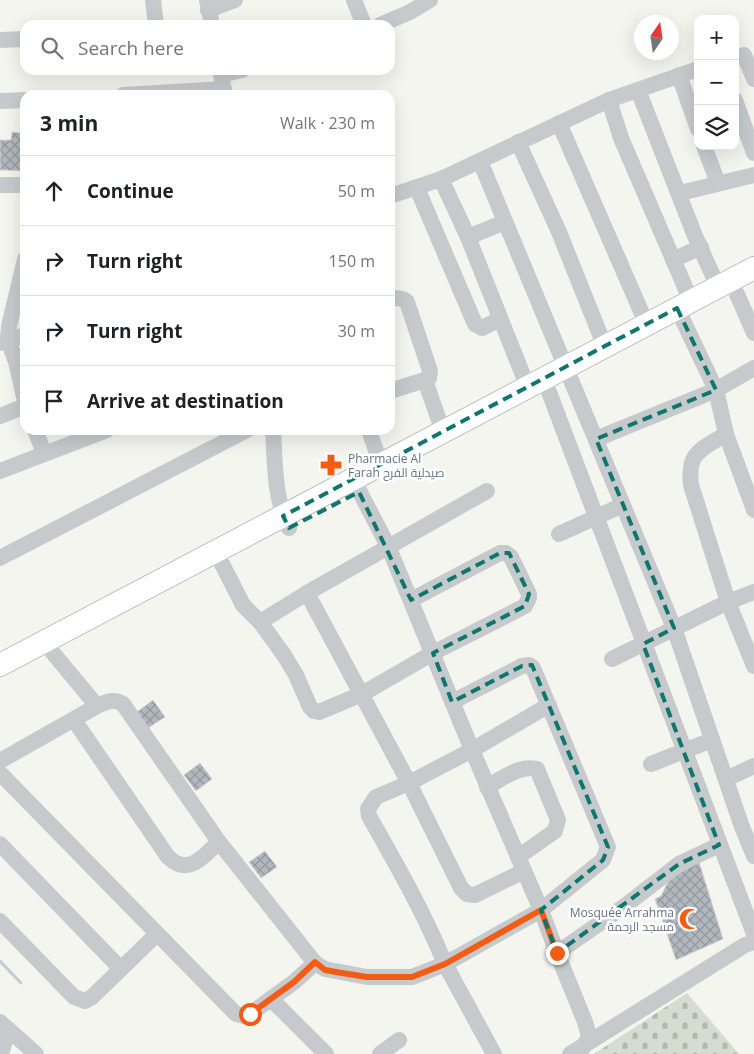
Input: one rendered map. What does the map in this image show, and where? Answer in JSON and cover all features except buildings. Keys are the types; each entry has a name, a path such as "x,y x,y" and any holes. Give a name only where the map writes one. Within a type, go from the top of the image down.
{"highway":[{"path":"569,374 606,347 647,324 684,311 736,288 754,268"},
{"path":"0,665 356,486 684,311"},
{"path":"356,486 381,465 443,432 539,390"},
{"path":"0,680 222,564 286,522"}],"street":[{"path":"153,0 155,20"},
{"path":"209,12 235,0"},
{"path":"354,0 362,20"},
{"path":"392,20 430,0"},
{"path":"0,40 20,39"},
{"path":"745,54 754,80"},
{"path":"395,195 441,179 609,100 694,70"},
{"path":"161,90 222,82 234,75"},
{"path":"679,75 694,117"},
{"path":"638,90 701,247 736,288 754,333"},
{"path":"0,102 20,100"},
{"path":"609,100 622,138 673,260 684,311 716,390 726,434 754,510"},
{"path":"737,105 754,154"},
{"path":"559,123 647,324"},
{"path":"518,142 533,179 559,232 606,347"},
{"path":"706,150 718,183"},
{"path":"480,161 674,628 726,779 748,824 752,850 721,851 679,864 626,905 557,953"},
{"path":"680,193 754,175"},
{"path":"441,179 468,238 500,318 539,390 596,517 721,851 752,944 583,1049 570,1054"},
{"path":"0,185 20,185"},
{"path":"417,188 475,324 482,328 500,318"},
{"path":"468,238 505,222"},
{"path":"673,260 701,247"},
{"path":"4,342 20,280"},
{"path":"395,298 404,299 407,302 430,371 426,380 395,389"},
{"path":"4,342 20,337"},
{"path":"4,342 14,357 20,381"},
{"path":"596,439 716,390 754,368"},
{"path":"426,380 443,432"},
{"path":"0,416 20,408"},
{"path":"726,434 696,453 689,471 691,485 728,602 754,666"},
{"path":"37,435 44,453"},
{"path":"0,472 93,435"},
{"path":"0,558 237,435"},
{"path":"272,435 278,496 286,522"},
{"path":"371,435 381,465"},
{"path":"356,486 389,548 472,750 541,910 586,1022 589,1036 583,1049"},
{"path":"260,622 306,593 389,548 487,491"},
{"path":"560,534 623,505"},
{"path":"222,564 243,605 260,622 288,662 310,707 314,711 319,712 362,694 433,653 525,606 529,594 511,556 506,553 500,553 411,600"},
{"path":"612,659 728,602 754,592"},
{"path":"306,593 409,783 461,888 467,894 475,895 521,864 557,827 558,820 537,769 528,767 520,769 488,787"},
{"path":"52,653 97,706"},
{"path":"0,762 97,706 118,701 123,704 219,842 315,962 325,970 367,977 412,977 445,964 541,910 603,860 608,847 533,668 529,665 522,666 452,702"},
{"path":"494,1054 445,964 404,878 369,816 368,809 376,797 409,783 472,750 549,705"},
{"path":"74,720 168,857 175,863 191,866 219,842"},
{"path":"651,764 712,740"},
{"path":"726,779 754,766"},
{"path":"2,778 236,1014 244,1016 250,1014 294,982 315,962"},
{"path":"0,844 121,969"},
{"path":"0,921 74,997 85,1000 92,997 157,934"},
{"path":"271,999 326,1054"},
{"path":"1,1054 4,1026"},
{"path":"4,1026 36,1054"},
{"path":"380,1054 399,1040"}],"highlighted area":[{"path":"677,308 716,390 596,439 674,628 643,644 719,845 679,864 557,953 541,910 603,860 608,847 532,665 522,666 452,702 433,653 525,606 529,594 509,553 500,553 411,600 359,492 289,528 283,516"}],"green space":[{"path":"687,993 739,1054 594,1054"}],"waterway":[{"path":"0,961 21,983"}],"place":[{"name":"Pharmacie Al Farah صيدلية الفرح","path":"331,465"},
{"name":"Mosquée Arrahma مسجد الرحمة","path":"690,919"}],"route":[{"path":"250,1014 294,982 315,962 325,970 367,977 412,977 445,964 541,910 557,953"}]}
